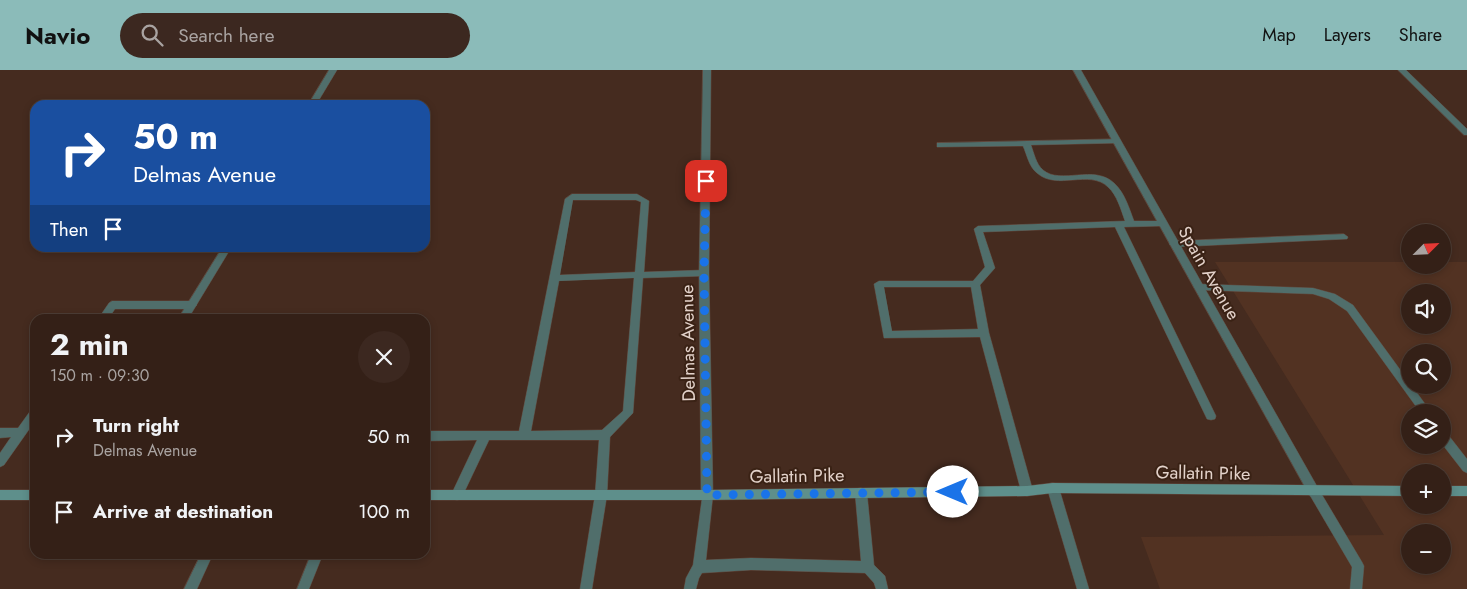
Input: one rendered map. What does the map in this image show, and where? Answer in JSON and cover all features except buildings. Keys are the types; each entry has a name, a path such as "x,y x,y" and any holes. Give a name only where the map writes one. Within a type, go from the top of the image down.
{"main road":[{"name":"Gallatin Pike","path":"430,495 1027,492 1053,488 1314,492 1401,491"},
{"path":"1451,491 1467,491"},
{"path":"0,495 30,495"}],"street":[{"path":"315,100 333,70"},
{"name":"Delmas Avenue","path":"690,589 694,574 699,568 707,495 704,273 707,70"},
{"name":"Spain Avenue","path":"1077,70 1162,224 1358,566 1356,589"},
{"path":"1402,70 1467,133"},
{"path":"940,145 1116,141"},
{"path":"1026,143 1039,171 1049,177 1093,177 1106,181 1116,190 1132,224"},
{"path":"524,436 570,199 572,197 637,197 645,201 628,413 605,435 601,495 586,589"},
{"path":"1118,224 1211,416"},
{"path":"984,333 888,335 879,284 975,284 990,268 978,229 1162,224"},
{"path":"1174,244 1344,238"},
{"path":"186,314 224,252"},
{"path":"555,278 704,273"},
{"path":"975,284 984,333 1027,492"},
{"path":"1199,287 1313,291 1332,296 1350,308 1420,404"},
{"path":"106,314 112,305 192,305"},
{"path":"0,462 30,420"},
{"path":"0,433 21,432"},
{"path":"430,436 605,435"},
{"path":"457,495 484,436"},
{"path":"1451,447 1467,468"},
{"path":"1053,488 1084,589"},
{"path":"861,493 868,567 880,580 882,589"},
{"path":"186,589 191,589 205,559"},
{"path":"303,589 316,559"},
{"path":"699,568 711,565 868,567"}],"shaded area":[{"path":"1215,262 1401,262 1401,274 1451,274 1451,262 1467,262 1467,589 1160,589 1141,537 1384,535"}],"route":[{"path":"706,181 704,273 707,495 953,492"}]}
